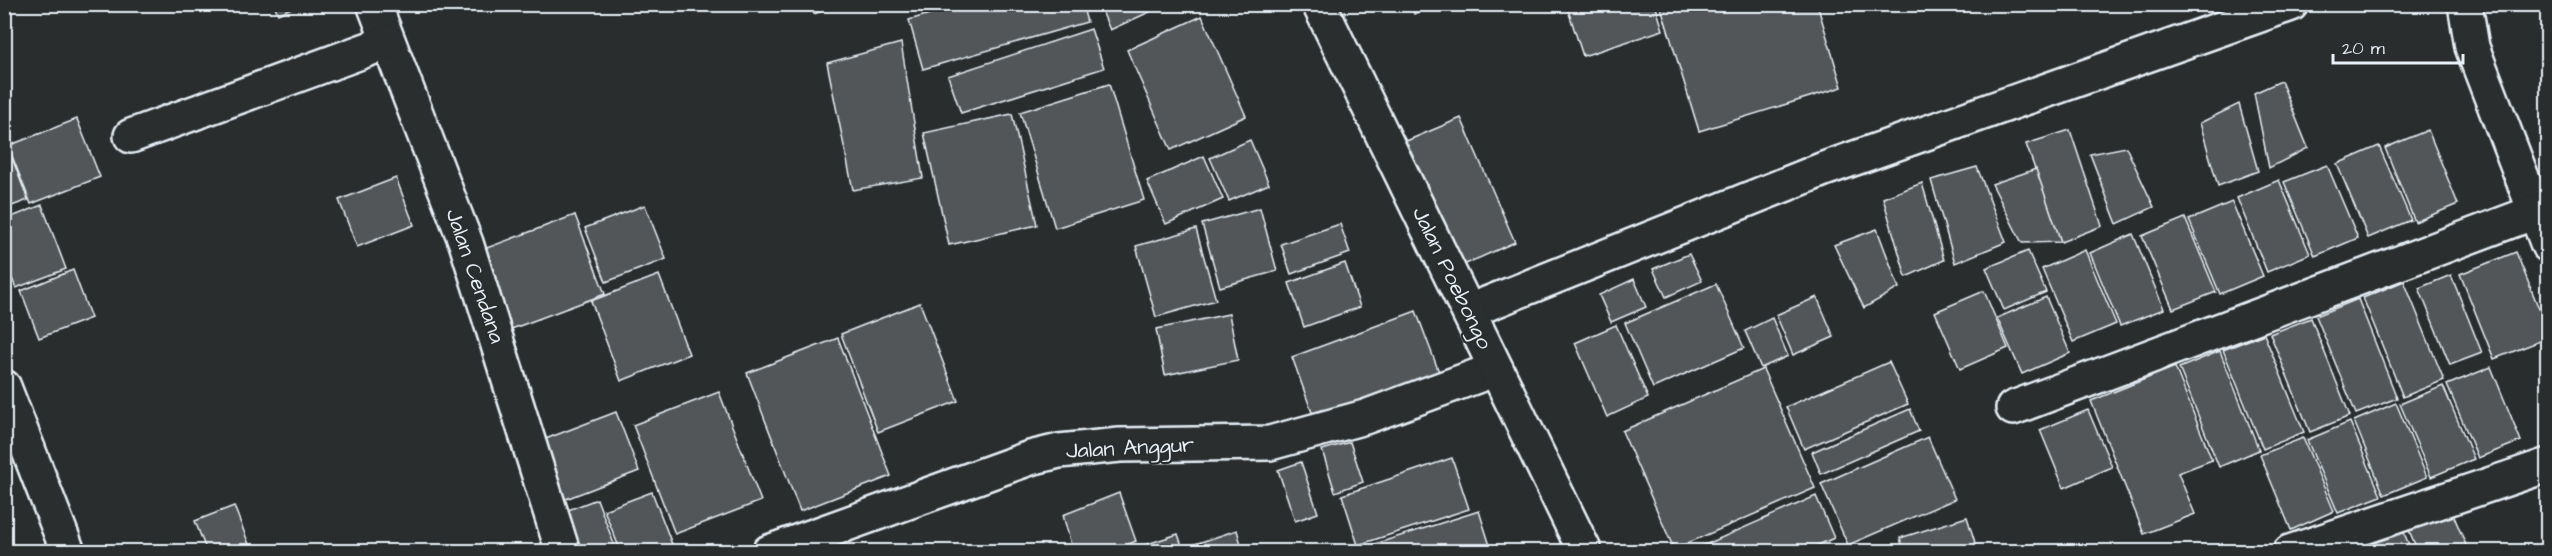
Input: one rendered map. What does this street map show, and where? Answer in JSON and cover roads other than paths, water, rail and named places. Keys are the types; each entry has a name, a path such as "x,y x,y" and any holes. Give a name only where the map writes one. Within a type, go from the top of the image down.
{"street":[{"name":"Jalan Cendana","path":"374,4 466,243 563,552"},
{"name":"Jalan Poebongo","path":"1319,4 1585,552"},
{"path":"1469,311 1824,169 2291,4"},
{"path":"2466,4 2472,47 2541,210 2547,245"},
{"path":"131,136 388,42"},
{"path":"2013,408 2541,210"},
{"name":"Jalan Anggur","path":"768,552 1030,458 1059,451 1120,445 1270,443 1365,417 1496,369"},
{"path":"6,397 68,552"},
{"path":"2290,552 2547,465"}]}
